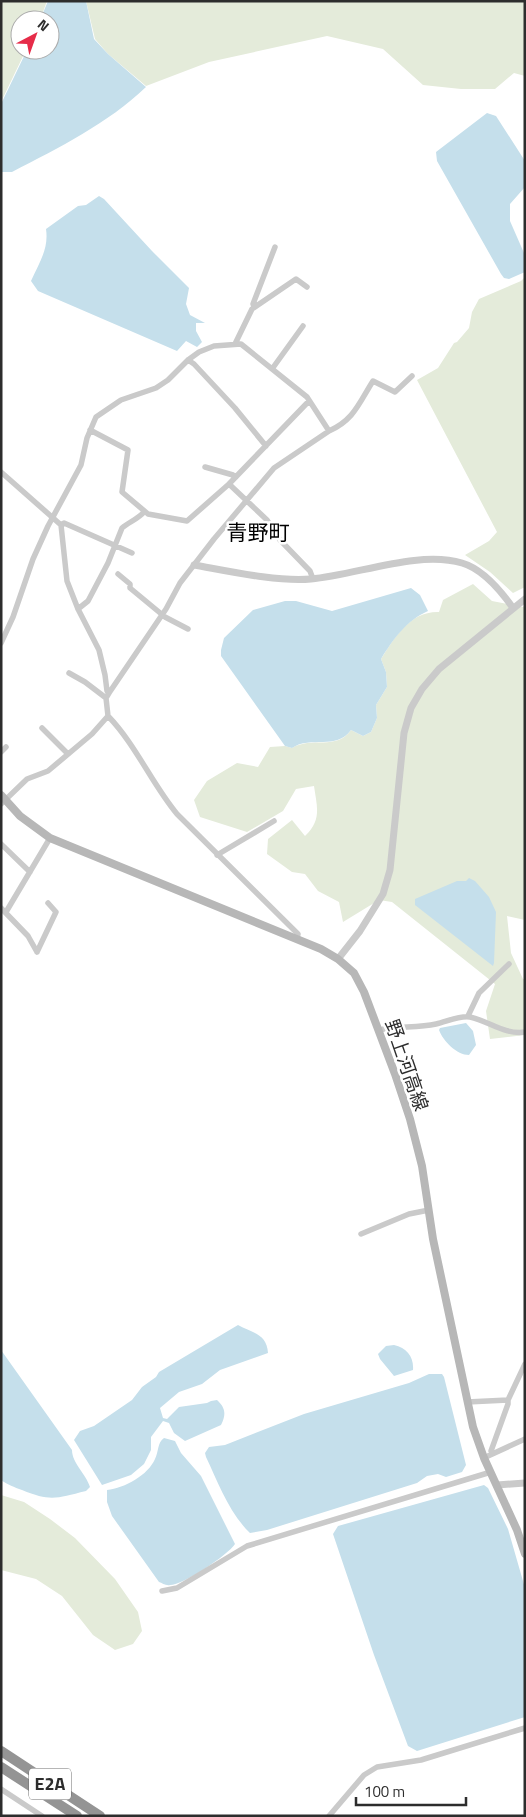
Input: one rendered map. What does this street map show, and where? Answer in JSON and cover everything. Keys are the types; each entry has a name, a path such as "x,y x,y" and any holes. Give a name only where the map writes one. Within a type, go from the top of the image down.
{"highway":[{"name":"E2A","path":"1,1751 100,1816"},
{"name":"E2A","path":"1,1767 77,1816"}],"main road":[{"name":"野上河高線","path":"2,799 20,816 50,838 321,949 338,959 354,973 364,992 410,1119 422,1166 433,1238 473,1427 488,1456 491,1472 517,1530 525,1554"}],"street":[{"path":"254,307 253,304 274,247"},
{"path":"235,344 254,307 296,279 307,287"},
{"path":"272,369 303,326"},
{"path":"1,643 13,617 33,559 81,465 86,438 96,417 121,400 156,388 168,380 199,352 214,346 241,344 309,401 329,431"},
{"path":"188,360 235,408 266,446"},
{"path":"108,695 162,615 180,583 274,468 351,418 373,381 395,392 412,376"},
{"path":"90,430 128,449 121,490 144,512 186,521 236,478 309,401"},
{"path":"205,467 233,475 236,478"},
{"path":"1,472 61,525 67,581 78,610 99,650 108,695 108,716 92,734 48,771 27,779 2,799"},
{"path":"229,484 267,520 280,540 310,571 313,579"},
{"path":"78,610 88,601 108,563 122,528 140,517 144,512"},
{"path":"61,525 64,524 115,544 132,553"},
{"path":"194,565 285,579 313,579 404,562 440,559 464,563 488,578 513,608"},
{"path":"118,574 130,584 130,588 162,615 188,629"},
{"path":"338,959 360,931 383,894 390,870 404,733 411,708 422,689 439,669 525,599"},
{"path":"69,673 108,695"},
{"path":"108,716 120,728 166,800 217,855 298,934 297,939"},
{"path":"42,728 68,754"},
{"path":"1,752 6,747"},
{"path":"217,855 274,822"},
{"path":"48,903 56,912 37,952 28,936 4,910 50,838"},
{"path":"1,844 30,872"},
{"path":"468,1016 479,993 509,964"},
{"path":"378,1030 434,1025 468,1016 497,1028 516,1033 525,1032"},
{"path":"361,1234 409,1214 429,1210"},
{"path":"488,1456 508,1400 525,1364"},
{"path":"467,1402 508,1400"},
{"path":"488,1456 525,1439"},
{"path":"162,1591 177,1588 247,1546 491,1472"},
{"path":"497,1486 525,1483"},
{"path":"329,1816 364,1775 377,1767 421,1760 525,1728"},
{"path":"1,1789 42,1816"}],"green space":[{"path":"1,1 47,1 44,10 10,10 10,60 21,60 1,102"},
{"path":"86,1 525,1 525,76 514,73 495,89 461,89 423,85 383,49 327,36 209,62 146,86 108,54 95,39"},
{"path":"525,277 525,587 513,593 490,572 465,555 489,541 497,532 417,380 438,368 454,343 469,328 472,312 479,299 521,281"},
{"path":"473,584 492,601 525,606 525,920 507,916 511,953 523,979 525,979 525,1035 490,1039 486,1011 495,984 392,902 379,900 343,922 339,902 318,891 305,874 292,872 267,854 268,839 292,820 305,836 310,830 317,813 314,786 296,789 283,811 247,832 200,817 194,800 207,781 237,763 258,767 270,747 285,746 292,748 307,743 331,742 339,740 351,730 363,736 371,732 377,718 376,705 387,687 386,672 381,659 392,642 404,627 412,621 429,613 439,612 443,600"},
{"path":"1,1495 24,1502 50,1519 75,1538 115,1579 138,1612 142,1631 133,1644 115,1650 93,1635 62,1596 36,1579 1,1570"}],"water":[{"path":"48,1 86,1 94,39 108,54 146,87 99,124 82,134 12,172 1,172 1,104 22,60 60,60 60,10 44,10"},
{"path":"487,113 496,116 525,161 525,187 510,204 510,221 524,253 525,272 509,279 504,278 501,274 437,161 436,152"},
{"path":"99,196 189,288 186,304 190,315 205,323 196,323 196,331 202,342 197,347 186,341 177,351 38,291 31,281 45,249 46,229 78,206 86,205"},
{"path":"411,588 420,595 428,611 413,620 401,631 381,659 386,672 387,687 376,705 377,718 371,732 363,736 351,730 338,740 299,744 292,748 285,746 221,656 224,638 253,610 285,601 296,601 332,611"},
{"path":"469,878 475,881 489,897 496,912 493,966 415,905 415,899 457,881 466,881"},
{"path":"466,1023 473,1031 476,1045 469,1055 460,1053 451,1047 439,1030 440,1028"},
{"path":"238,1325 262,1338 268,1353 220,1370 202,1384 179,1392 160,1408 163,1418 167,1419 179,1407 217,1400 224,1412 221,1425 185,1441 174,1433 169,1423 163,1421 151,1437 151,1450 144,1464 131,1475 102,1485 74,1440 80,1431 94,1426 132,1400 142,1387 156,1377 159,1372"},
{"path":"394,1345 403,1348 409,1354 413,1370 394,1376 380,1359 378,1354 386,1346"},
{"path":"1,1350 72,1450 74,1459 90,1487 86,1491 54,1498 32,1494 1,1480"},
{"path":"429,1374 442,1374 444,1377 466,1465 462,1472 446,1477 438,1474 427,1476 417,1483 267,1530 250,1533 236,1516 206,1457 205,1453 209,1447 225,1445 304,1414 409,1383"},
{"path":"164,1438 175,1441 181,1453 201,1476 235,1544 205,1569 176,1584 169,1585 159,1582 112,1516 107,1502 107,1490 128,1484 152,1465 159,1445"},
{"path":"484,1485 488,1488 508,1529 525,1588 525,1717 417,1751 408,1746 374,1655 333,1534 338,1526"}],"district":[{"name":"青野町","path":"258,533"}]}
